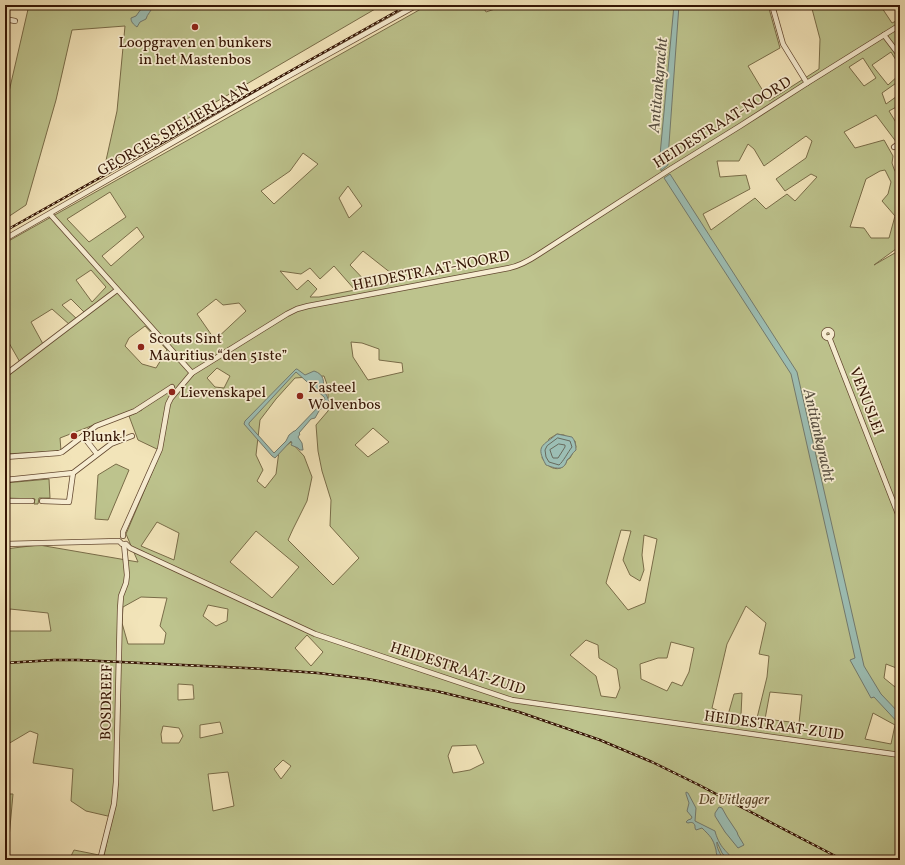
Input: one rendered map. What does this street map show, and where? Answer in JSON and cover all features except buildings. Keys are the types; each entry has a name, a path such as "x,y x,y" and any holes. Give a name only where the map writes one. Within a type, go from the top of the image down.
{"street":[{"name":"GEORGES SPELIERLAAN","path":"5,239 165,146 417,5"},
{"path":"772,5 782,44 807,83"},
{"path":"5,19 15,20"},
{"name":"HEIDESTRAAT-NOORD","path":"123,536 123,532 160,449 169,401 192,373 297,309 516,267 540,254 669,170 900,25"},
{"path":"884,35 900,56"},
{"path":"894,147 900,143"},
{"path":"50,214 192,373"},
{"path":"5,375 117,290"},
{"name":"VENUSLEI","path":"829,337 900,518"},
{"path":"5,458 62,452 96,426 135,411 172,387"},
{"path":"83,436 98,454"},
{"path":"5,480 73,473 111,444 132,436"},
{"path":"42,502 69,502 73,473"},
{"path":"5,500 32,501"},
{"path":"5,544 119,541 120,543 125,544 127,539 123,536 119,541"},
{"name":"HEIDESTRAAT-ZUID","path":"125,544 130,548 315,634 512,700 900,755"},
{"name":"BOSDREEF","path":"100,860 114,804 116,782 120,604 127,575 125,544"}],"green space":[{"path":"29,5 382,5 105,165 117,111 125,26 72,30 56,100 26,205 5,219 5,109"},
{"name":"De Uitlegger","path":"428,5 482,5 486,12 495,9 495,5 768,5 780,48 748,66 769,101 819,69 820,39 811,5 880,5 892,23 900,19 900,70 899,65 891,52 872,65 888,85 900,74 900,82 899,81 882,93 886,104 900,94 900,105 889,111 900,129 900,147 876,115 844,132 855,148 884,140 893,156 892,163 900,180 900,246 874,265 900,250 900,860 69,860 74,850 104,856 112,817 86,811 71,801 73,769 33,763 38,734 30,731 8,744 5,753 5,549 39,545 138,562 126,534 161,451 138,440 129,416 142,410 140,407 60,438 61,451 5,454 5,375 21,364 5,336 5,243","holes":["863,58 876,78 864,86 849,67","806,136 812,141 806,158 776,179 785,191 811,174 817,177 795,201 787,194 766,209 755,198 711,230 703,214 750,189 746,175 720,177 717,161 739,161 748,144 754,149 764,166","303,153 318,164 274,204 261,191 290,171","885,170 891,182 888,194 882,201 895,216 889,238 871,238 864,228 850,227 866,179 880,171","348,186 362,206 349,218 339,198","110,192 126,217 89,242 67,219","137,227 144,237 111,266 102,256","363,251 401,281 371,287 350,265","334,266 355,290 319,297 310,297 317,289 308,280 297,290 280,271 301,274 310,268 320,279","91,270 106,287 92,302 76,280","71,299 85,313 78,320 62,305","216,299 223,305 239,303 246,311 215,340 197,314","52,309 70,325 43,344 31,322","145,326 167,350 156,368 142,364 125,346 129,338","351,342 362,343 379,349 379,360 402,363 403,372 368,380 353,357","217,368 230,376 224,388 215,387 207,378","324,376 328,387 328,411 316,425 318,451 322,471 331,500 330,526 359,558 333,585 288,540 307,501 312,477 304,456 291,442 279,451 276,474 265,488 257,481 263,470 256,455 260,420 276,399 295,378","373,428 389,442 368,457 355,445","557,434 564,435 575,441 576,447 570,458 562,467 557,469 548,465 542,458 549,439","157,522 179,533 174,560 141,546","621,530 631,531 623,560 630,575 640,581 644,570 642,555 644,535 657,539 645,603 628,610 606,583","256,531 299,567 272,598 230,562","141,597 167,598 160,626 166,633 164,644 128,644 122,623 123,607","208,605 228,609 227,621 216,626 203,616","746,606 766,623 759,654 769,656 767,677 757,718 741,715 742,693 734,694 728,715 712,708 727,644","10,609 48,613 51,631 9,631","307,635 323,652 311,666 295,648","586,640 598,645 599,658 617,669 620,688 616,698 601,696 596,676 570,655","671,642 694,648 689,672 682,686 672,682 667,691 641,679 640,664 658,658 667,658","886,664 899,669 895,687 884,678","178,684 193,685 194,699 178,700","770,692 802,695 799,723 765,719","873,713 895,725 891,744 865,739","220,722 223,733 200,738 200,725","163,726 179,728 183,736 179,743 162,743 161,734","476,745 484,763 470,770 453,773 448,756 452,746","283,760 291,766 281,779 274,769","228,772 234,806 213,811 208,774"]},
{"path":"116,464 129,470 108,520 95,519 98,475"},
{"path":"49,479 50,498 39,498 38,504 34,504 35,499 5,498 5,483"},
{"path":"5,794 13,794 7,860 5,860"}],"water":[{"path":"144,5 153,5 146,19 140,22 137,27 132,23 131,18 136,16"},
{"name":"Antitankgracht","path":"674,5 679,5 668,165 661,171 660,155"},
{"name":"Antitankgracht","path":"670,174 797,372 864,666 881,694 900,714 900,725 874,697 871,698 850,660 855,658 791,374 664,178"},
{"path":"296,369 305,375 314,371 322,376 322,390 326,394 329,401 319,411 315,418 311,419 299,433 300,434 298,437 302,443 303,450 291,445 291,441 275,458 244,424 245,421","holes":["296,372 324,397 325,400 295,431 289,435 286,441 274,453 249,425 249,423"]},
{"path":"557,434 572,437 575,441 576,448 567,460 566,464 561,468 546,465 541,453 542,446"},
{"path":"686,792 696,808 695,821 715,831 717,838 731,860 728,860 722,853 717,842 718,849 723,860 717,860 715,846 709,835 702,828 696,830 693,823 686,822 692,817 687,811 689,803"},
{"path":"719,807 722,808 744,845 738,848 725,832 715,816 715,813"}],"railway":[{"path":"5,231 408,5"},
{"path":"5,663 79,660 264,669 318,673 367,679 436,691 519,712 600,740 652,762 697,784 843,860"}],"place":[{"name":"Loopgraven en bunkers in het Mastenbos","path":"195,27"},
{"name":"Scouts Sint Mauritius “den 51ste”","path":"141,347"},
{"name":"Lievenskapel","path":"172,392"},
{"name":"Kasteel Wolvenbos","path":"300,396"},
{"name":"Plunk!","path":"74,436"}]}
